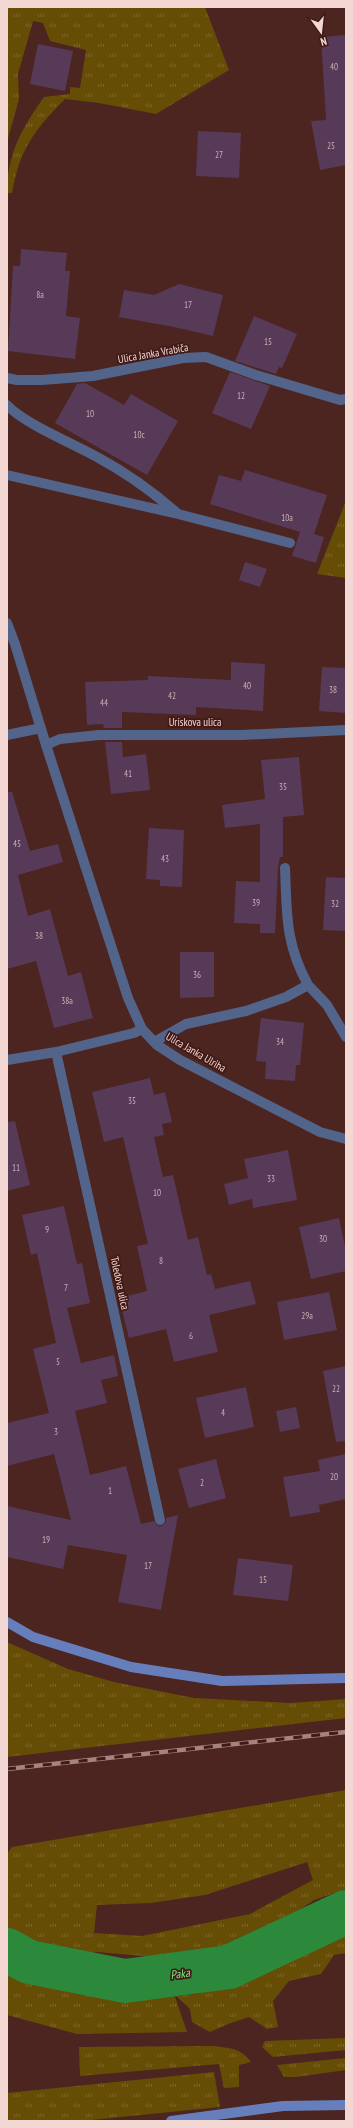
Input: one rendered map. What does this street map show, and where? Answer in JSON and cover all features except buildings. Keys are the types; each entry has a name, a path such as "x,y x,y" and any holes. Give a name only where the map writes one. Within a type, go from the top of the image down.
{"main road":[{"path":"7,1622 33,1637 131,1667 222,1681 346,1678"},
{"path":"172,2121 283,2106 346,2104"}],"street":[{"name":"Ulica Janka Vrabiča","path":"7,378 17,380 42,380 93,376 183,358 206,357 256,375 340,400 346,399"},
{"path":"7,405 43,428 99,458 158,496 178,514"},
{"path":"7,474 178,514 290,543"},
{"name":"Ulica Janka Ulriha","path":"7,623 16,644 46,745 128,998 142,1029 154,1042 180,1060 320,1132 346,1139"},
{"path":"7,735 41,728"},
{"name":"Uriskova ulica","path":"46,745 60,739 99,735 242,735 346,730"},
{"path":"286,868 287,924 297,964 308,985 326,1005 346,1037"},
{"path":"154,1042 186,1024 246,1012 286,997 308,985"},
{"path":"7,1060 56,1052 134,1034 142,1029"},
{"name":"Toledova ulica","path":"56,1052 160,1520"}],"green space":[{"path":"7,7 205,7 229,70 156,114 99,103 65,99 45,121 30,141 19,164 12,193 7,193 13,154 17,142 29,120 44,97 70,94 70,87 80,88 86,50 50,41 43,23 33,21 18,74 19,99 7,142"},
{"path":"346,500 346,578 317,574 344,506"},
{"path":"7,1642 68,1669 114,1682 194,1698 291,1703 346,1699 346,1718 7,1757"},
{"path":"346,1790 346,1889 314,1900 280,1923 221,1949 189,1960 97,1952 67,1956 36,1948 7,1932 7,1854 12,1847","holes":["307,1862 313,1880 250,1914 142,1936 94,1933 97,1905 151,1903 205,1895"]},
{"path":"346,1924 346,1953 334,1955 321,1974 289,1981 273,2001 278,2027 267,2029 249,2017 210,2032 192,2022 190,2009 176,1996 196,1994 231,1985 297,1956"},
{"path":"7,1967 52,1986 94,1994 133,1994 172,1988 187,2032 77,2034 7,2015"},
{"path":"346,2038 346,2050 273,2057 262,2047 265,2041"},
{"path":"213,2046 239,2051 251,2062 239,2065 239,2087 224,2088 219,2064 80,2076 79,2047"},
{"path":"346,2058 346,2070 296,2077 284,2077 277,2065"},
{"path":"214,2072 220,2107 81,2121 7,2121 7,2093"}],"waterway":[{"name":"Paka","path":"7,1950 29,1962 125,1981 229,1967 346,1912"}],"railway":[{"path":"7,1769 346,1732"}]}
